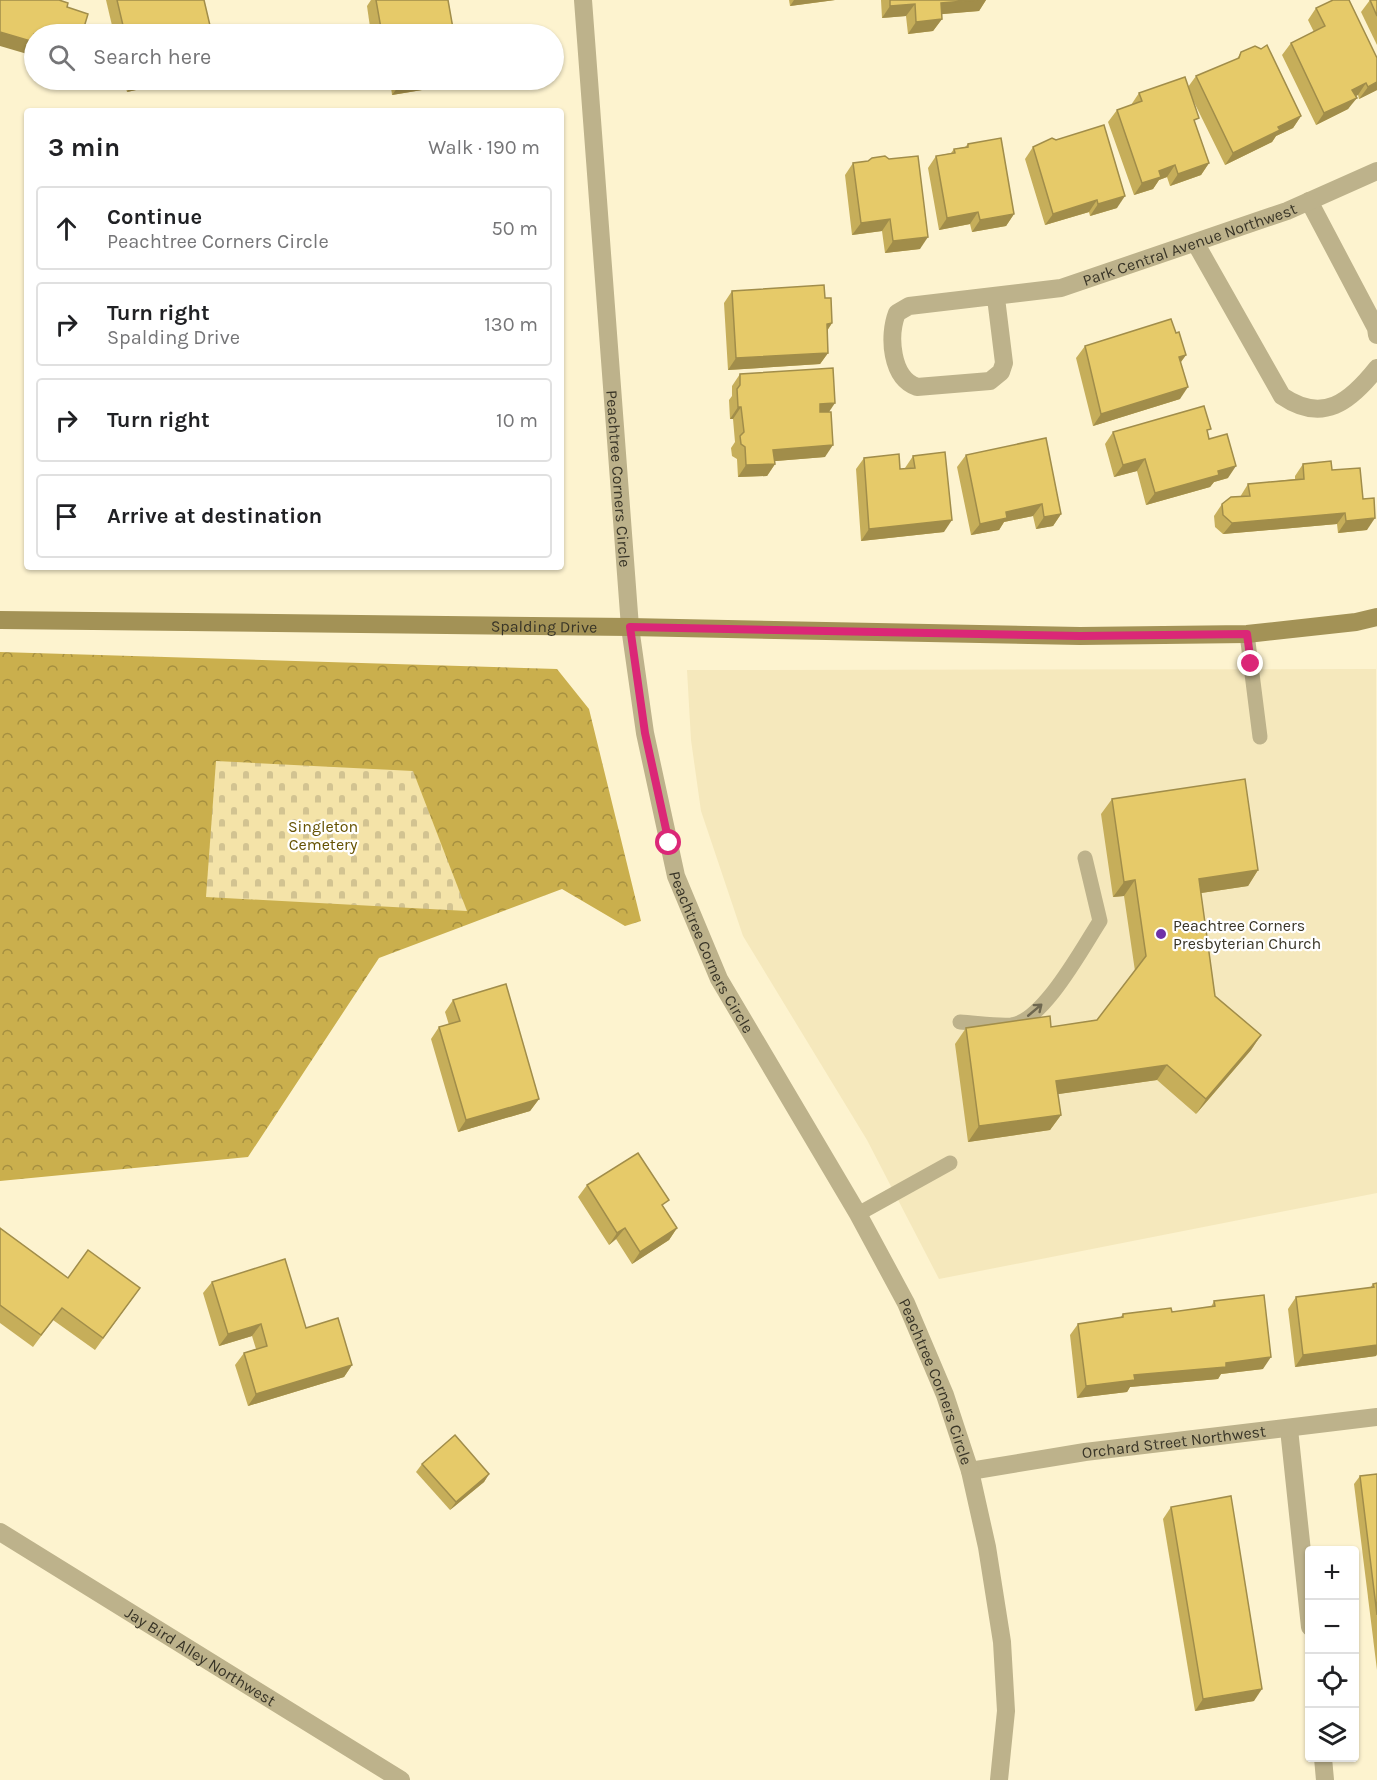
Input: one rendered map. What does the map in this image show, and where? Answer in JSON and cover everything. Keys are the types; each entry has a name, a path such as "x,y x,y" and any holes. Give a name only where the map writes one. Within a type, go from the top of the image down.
{"main road":[{"name":"Spalding Drive","path":"0,620 630,627 1080,636 1247,634 1356,622 1377,617"}],"street":[{"name":"Peachtree Corners Circle","path":"583,0 630,627 645,733 676,876 719,979 858,1214 906,1303 945,1395 970,1471 987,1548 1002,1642 1006,1711 999,1780"},
{"name":"Park Central Avenue Northwest","path":"996,298 1004,363 1001,372 990,381 917,387 906,383 898,370 891,329 897,313 909,306 996,298 1061,288 1196,244 1309,201 1377,171"},
{"path":"1309,201 1376,328 1377,335"},
{"path":"1196,244 1282,396 1300,408 1323,410 1358,392 1377,368"},
{"name":"Orchard Street Northwest","path":"970,1471 1084,1452 1377,1417"},
{"path":"1289,1428 1307,1600"},
{"name":"Jay Bird Alley Northwest","path":"0,1532 401,1780"},
{"path":"1323,1762 1325,1780"}],"lane":[{"path":"1247,634 1260,737"},
{"path":"960,1022 1014,1025 1037,1011 1100,921 1085,858"},
{"path":"858,1214 950,1163"}],"shaded area":[{"path":"1376,669 1377,1193 939,1279 867,1140 743,936 701,811 691,740 687,670"}],"green space":[{"path":"0,652 557,669 589,709 641,921 625,926 562,889 379,958 248,1157 0,1181"},
{"name":"Singleton Cemetery","path":"216,761 413,771 467,911 206,897"}],"building":[{"path":"0,0 59,0 68,3 67,7 88,14 85,24 24,24 24,39 0,32"},
{"path":"117,0 204,0 210,24 123,24"},
{"path":"376,0 448,0 452,24 380,24"},
{"path":"890,0 977,0 941,3 942,19 916,22 915,4 890,6"},
{"path":"1333,0 1349,0 1377,58 1377,82 1368,87 1366,83 1352,90 1357,98 1324,113 1291,43 1325,26 1316,8"},
{"path":"1370,0 1377,0 1377,16"},
{"path":"1267,45 1301,116 1278,127 1280,130 1233,153 1196,76 1239,58 1241,52 1255,46 1261,49"},
{"path":"1185,77 1199,118 1194,120 1209,163 1178,174 1175,165 1159,171 1161,177 1142,183 1117,110 1142,101 1139,93"},
{"path":"1104,125 1125,196 1098,204 1097,200 1053,214 1033,147 1052,138 1056,140"},
{"path":"1001,138 1014,214 980,220 978,212 947,218 936,156 955,153 954,149 968,147 968,144"},
{"path":"885,156 889,159 918,156 928,237 893,241 890,219 861,223 853,163"},
{"path":"824,285 825,298 831,298 832,323 827,324 828,353 736,358 732,291"},
{"path":"1171,319 1176,333 1179,332 1186,355 1179,357 1188,387 1101,414 1085,346"},
{"path":"833,368 835,403 820,404 820,412 831,412 833,445 773,450 775,464 746,465 745,447 741,444 740,436 744,432 741,407 738,407 737,389 740,385 740,374"},
{"path":"1204,406 1211,429 1207,430 1209,439 1227,434 1236,466 1218,471 1219,475 1155,493 1145,459 1123,465 1113,432"},
{"path":"1046,438 1061,514 1044,517 1042,504 1006,512 1007,518 980,524 966,455"},
{"path":"945,452 952,520 869,529 864,458 899,454 900,469 915,468 913,456"},
{"path":"1331,461 1332,470 1360,468 1363,499 1374,498 1375,518 1346,521 1345,513 1232,523 1223,515 1222,504 1231,497 1250,496 1248,484 1304,479 1303,464"},
{"name":"Peachtree Corners Presbyterian Church","path":"1245,779 1258,870 1199,879 1215,996 1261,1035 1206,1099 1167,1065 1056,1081 1061,1115 979,1126 966,1028 1050,1016 1051,1027 1097,1020 1146,956 1135,880 1124,882 1112,799"},
{"path":"506,984 539,1099 466,1120 439,1027 460,1021 453,1000"},
{"path":"638,1153 669,1200 662,1205 677,1228 640,1252 625,1228 617,1233 587,1185"},
{"path":"0,1228 68,1278 88,1250 140,1288 103,1338 62,1308 41,1335 0,1305"},
{"path":"285,1259 306,1328 338,1318 352,1365 256,1394 244,1353 267,1346 261,1324 228,1334 212,1282"},
{"path":"1377,1283 1377,1345 1303,1355 1296,1297 1374,1287 1373,1284"},
{"path":"1264,1295 1271,1357 1226,1363 1226,1367 1134,1375 1135,1380 1086,1386 1078,1324 1123,1317 1123,1314 1171,1308 1172,1312 1215,1306 1214,1301"},
{"path":"455,1435 489,1474 456,1502 422,1464"},
{"path":"1377,1474 1377,1615 1360,1476"},
{"path":"1231,1496 1262,1689 1203,1699 1171,1507"}],"place":[{"name":"Peachtree Corners Presbyterian Church","path":"1161,934"}],"route":[{"path":"669,843 645,733 630,627 1080,636 1247,634 1251,664"}]}
